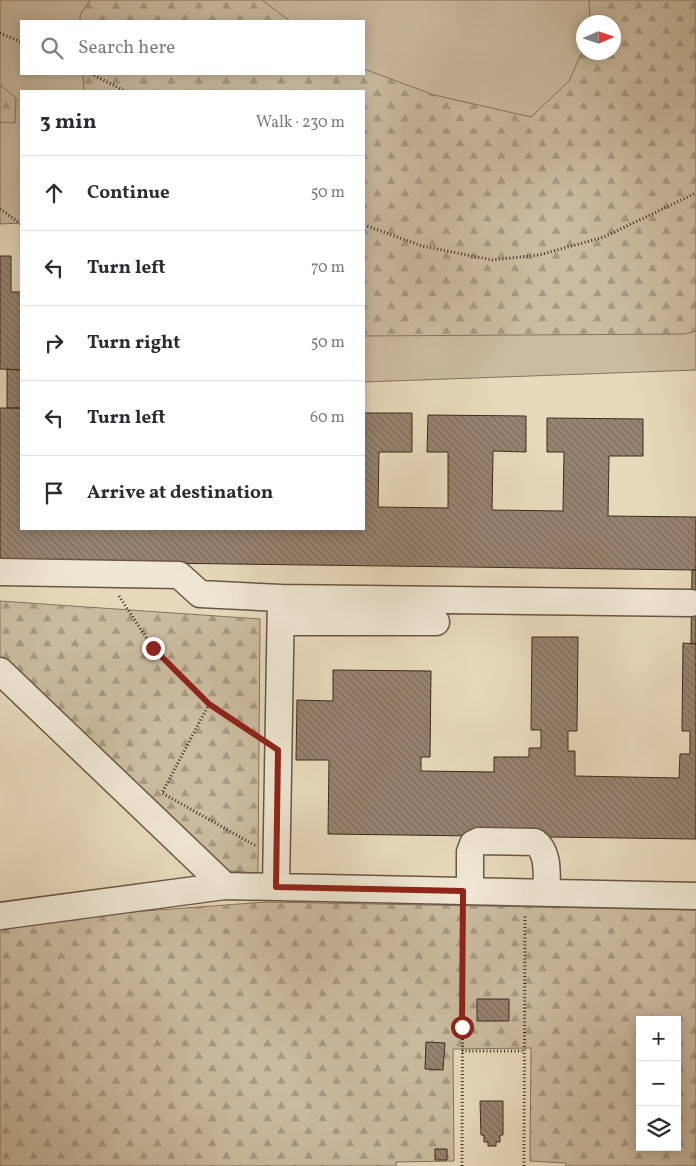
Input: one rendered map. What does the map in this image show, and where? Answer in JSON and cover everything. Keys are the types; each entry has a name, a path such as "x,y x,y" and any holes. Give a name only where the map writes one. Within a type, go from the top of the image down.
{"street":[{"path":"0,572 179,575 200,594 281,610 691,603"},
{"path":"276,887 281,610"},
{"path":"310,610 436,622"},
{"path":"0,671 225,886"},
{"path":"467,891 470,852 473,844 479,841 535,842 542,847 545,856 536,893"},
{"path":"0,916 225,886 696,896"}],"path":[{"path":"0,33 20,42"},
{"path":"93,75 122,90"},
{"path":"365,225 422,246 492,260 539,255 604,237 696,193"},
{"path":"0,209 20,223"},
{"path":"105,573 153,648 209,704 278,750"},
{"path":"209,704 162,793 277,857"},
{"path":"462,1166 462,1051 467,891"},
{"path":"524,1166 525,1051 536,893"},
{"path":"462,1051 525,1051"}],"green space":[{"path":"0,0 696,0 696,370 365,382 365,90 20,90 20,223 0,224"},
{"path":"90,0 262,0 289,20 80,20 80,15"},
{"path":"589,0 696,0 696,331 685,334 365,336 365,90 84,90 83,75 365,75 365,69 434,95 531,117 569,81 578,60 621,60 621,15 590,15"},
{"path":"0,85 16,98 15,123 0,122"},
{"path":"0,601 260,619 258,873 219,870 0,663"},
{"path":"266,902 696,910 696,1166 566,1166 566,1163 530,1161 531,1048 453,1049 454,1161 396,1162 396,1166 0,1166 0,932 37,919"}],"building":[{"path":"0,256 11,256 11,292 20,292 20,370 0,369"},
{"path":"7,369 20,370 20,408 7,408"},
{"path":"0,408 20,408 20,530 365,530 365,413 412,413 412,452 379,452 378,507 448,508 448,452 427,452 428,415 526,416 526,452 493,451 492,510 563,511 564,452 547,452 547,418 643,419 643,456 609,456 608,516 696,517 696,570 0,561"},
{"path":"692,570 696,570 696,644 691,643"},
{"path":"532,637 578,637 577,731 568,731 568,751 575,751 575,776 679,778 680,754 690,754 690,731 682,731 683,643 696,644 696,839 328,834 329,760 296,760 297,700 333,701 333,670 431,671 430,757 421,757 421,771 494,772 494,757 529,757 529,748 541,748 541,730 531,730"},
{"path":"477,999 509,999 509,1021 477,1021"},
{"path":"426,1042 445,1043 443,1070 425,1069"},
{"path":"480,1101 503,1101 503,1135 500,1135 500,1142 496,1142 496,1146 488,1146 488,1142 484,1142 484,1135 481,1135"},
{"path":"435,1149 447,1149 447,1160 435,1160"}],"route":[{"path":"153,648 209,704 278,750 276,887 463,891 462,1027"}]}
